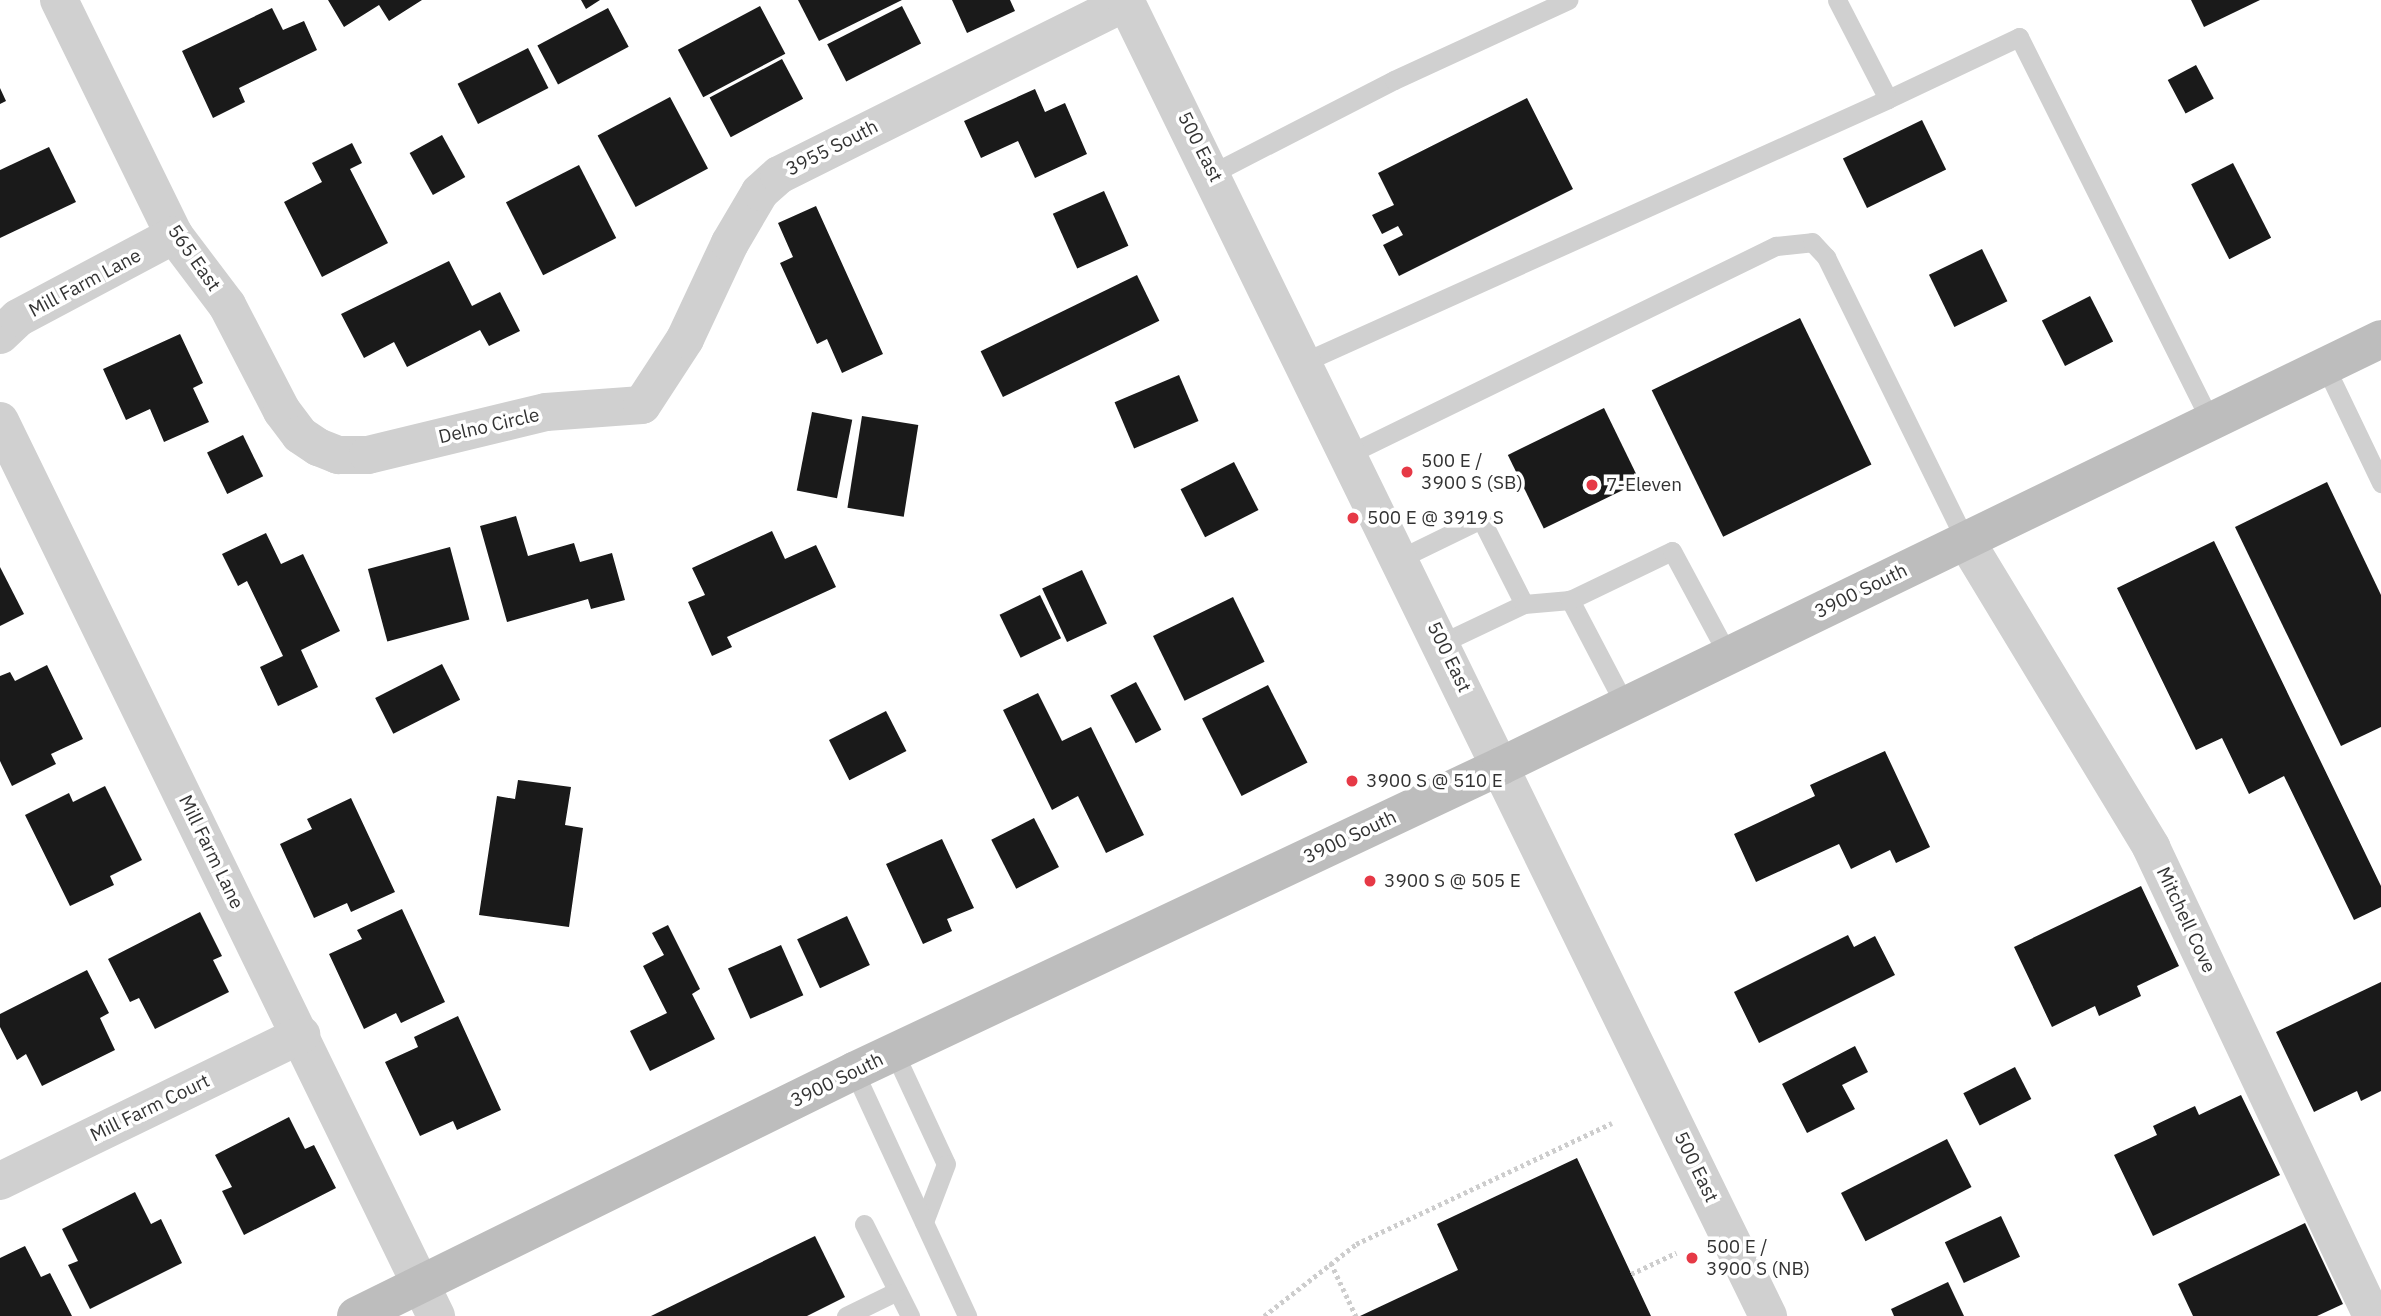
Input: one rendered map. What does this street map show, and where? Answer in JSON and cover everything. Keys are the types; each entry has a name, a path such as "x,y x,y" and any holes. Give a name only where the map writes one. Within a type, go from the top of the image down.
{"main road":[{"name":"3900 South","path":"356,1316 428,1300 854,1071 1501,766 2381,339"}],"street":[{"name":"500 East","path":"1126,1 1213,173 1347,455 1442,643 1768,1316"},
{"name":"3955 South","path":"642,405 685,339 754,203 779,175 1126,1"},
{"name":"565 East","path":"64,2 174,235 227,305 282,411 300,435 338,455"},
{"name":"Mill Farm Lane","path":"0,335 18,318 174,235"},
{"name":"Delno Circle","path":"338,455 368,455 546,412 642,405"},
{"name":"Mill Farm Lane","path":"0,421 428,1300"},
{"name":"Mitchell Cove","path":"1966,541 2151,847 2372,1316"},
{"name":"Mill Farm Court","path":"0,1181 301,1035"}],"lane":[{"path":"1213,173 1394,80 1568,0"},
{"path":"1837,0 1888,99"},
{"path":"1304,362 1888,99 2019,37 2211,422"},
{"path":"1347,455 1776,246 1812,242 1826,257 1966,541"},
{"path":"2325,366 2381,483"},
{"path":"1399,559 1481,519 1524,604"},
{"path":"1442,643 1524,604 1570,600 1672,551 1728,655"},
{"path":"1570,600 1625,705"},
{"path":"894,1052 946,1164 924,1222"},
{"path":"854,1071 967,1316"},
{"path":"864,1224 909,1316"},
{"path":"846,1316 897,1291"}],"path":[{"path":"1264,1316 1356,1244 1612,1122"},
{"path":"1632,1274 1676,1253"},
{"path":"1331,1263 1356,1316"}],"building":[{"path":"328,0 422,0 389,21 379,5 344,27"},
{"path":"581,0 600,0 586,9"},
{"path":"798,0 902,0 819,41"},
{"path":"952,0 1010,0 1015,11 967,33"},
{"path":"2191,0 2260,0 2204,27"},
{"path":"760,6 785,54 703,97 678,50"},
{"path":"902,6 921,43 846,82 827,44"},
{"path":"272,8 283,30 304,21 317,50 239,88 245,102 213,118 182,51"},
{"path":"608,8 629,47 558,84 537,46"},
{"path":"528,48 548,88 478,124 458,84"},
{"path":"782,59 803,99 731,137 710,97"},
{"path":"2196,65 2214,99 2186,114 2168,80"},
{"path":"0,88 6,101 0,104"},
{"path":"1035,89 1045,112 1065,103 1087,154 1035,178 1018,141 981,158 964,121"},
{"path":"670,97 708,169 636,207 598,135"},
{"path":"1527,98 1573,189 1399,276 1383,245 1403,235 1398,226 1382,234 1372,215 1394,205 1378,173"},
{"path":"1922,120 1946,169 1867,208 1843,159"},
{"path":"442,135 465,177 433,195 410,153"},
{"path":"352,143 362,163 350,169 388,243 322,277 284,202 322,182 312,163"},
{"path":"49,147 76,202 0,238 0,170"},
{"path":"2233,163 2271,238 2229,259 2191,184"},
{"path":"579,165 616,238 543,275 506,202"},
{"path":"1104,191 1128,246 1077,269 1053,214"},
{"path":"816,206 883,354 842,373 827,339 817,344 780,263 793,257 778,223"},
{"path":"1982,249 2007,301 1954,327 1929,275"},
{"path":"449,261 472,306 500,292 520,331 489,346 480,330 407,367 394,342 364,358 341,314"},
{"path":"1137,275 1159,321 1003,397 981,351"},
{"path":"2090,296 2113,341 2065,366 2042,321"},
{"path":"1800,318 1871,465 1723,537 1652,390"},
{"path":"180,334 203,383 193,388 209,422 164,442 150,409 126,420 103,369"},
{"path":"1179,375 1199,421 1134,448 1115,402"},
{"path":"1604,408 1640,482 1544,529 1508,455"},
{"path":"812,412 852,420 837,498 797,491"},
{"path":"862,416 918,425 904,517 847,508"},
{"path":"243,435 263,476 227,494 207,453"},
{"path":"1234,462 1259,510 1205,537 1181,489"},
{"path":"2327,482 2381,595 2381,727 2341,746 2235,527"},
{"path":"516,516 528,556 574,543 580,562 612,553 625,600 591,609 588,599 507,622 480,526"},
{"path":"772,531 785,559 816,545 836,587 727,637 732,647 712,656 688,602 705,595 692,568"},
{"path":"266,533 281,564 303,554 340,631 301,650 318,687 278,706 260,667 283,656 247,581 238,586 222,554"},
{"path":"2214,541 2381,886 2381,907 2354,920 2284,776 2249,794 2222,738 2196,750 2117,588"},
{"path":"450,547 469,619 387,641 368,569"},
{"path":"0,567 24,614 0,626"},
{"path":"1082,570 1107,623 1067,642 1042,589"},
{"path":"1040,595 1061,638 1021,658 1000,615"},
{"path":"1233,597 1265,662 1185,701 1153,636"},
{"path":"442,664 460,700 393,734 375,698"},
{"path":"47,665 83,739 51,754 56,764 12,786 0,761 0,676 10,672 15,681"},
{"path":"1136,682 1161,730 1136,743 1110,696"},
{"path":"1268,685 1307,763 1242,796 1202,719"},
{"path":"1038,693 1062,741 1091,727 1144,835 1106,853 1078,796 1052,810 1003,710"},
{"path":"886,711 906,751 849,780 829,740"},
{"path":"1885,751 1930,847 1896,863 1890,850 1851,869 1839,844 1756,882 1734,834 1815,796 1810,785"},
{"path":"518,780 571,787 565,825 583,828 569,927 479,915 497,796 515,799"},
{"path":"105,786 142,860 110,876 114,885 70,906 25,815 69,793 73,802"},
{"path":"351,798 395,892 351,912 347,903 314,918 280,844 312,829 307,819"},
{"path":"1034,818 1059,867 1016,889 991,840"},
{"path":"942,839 974,908 947,919 952,931 923,944 886,864"},
{"path":"2141,886 2179,966 2137,986 2141,996 2099,1016 2095,1006 2052,1027 2014,947"},
{"path":"402,909 445,1002 401,1023 396,1013 364,1029 329,954 362,939 357,930"},
{"path":"200,912 222,956 213,960 229,992 155,1029 139,998 130,1002 108,959"},
{"path":"847,916 870,965 820,988 797,939"},
{"path":"668,925 700,989 692,994 715,1039 650,1071 630,1031 667,1013 643,966 664,955 652,933"},
{"path":"1848,935 1854,947 1875,936 1895,975 1759,1043 1734,992"},
{"path":"781,945 803,995 750,1019 728,969"},
{"path":"87,970 109,1013 100,1018 115,1050 42,1086 26,1054 17,1060 0,1027 0,1014"},
{"path":"2381,982 2381,1091 2361,1101 2357,1091 2314,1112 2276,1032"},
{"path":"458,1016 501,1110 457,1130 453,1121 420,1136 385,1062 418,1047 414,1037"},
{"path":"1855,1046 1868,1072 1842,1085 1855,1109 1807,1133 1782,1084"},
{"path":"2015,1067 2031,1099 1980,1125 1963,1093"},
{"path":"2241,1095 2280,1175 2153,1236 2114,1155 2157,1135 2153,1126 2195,1106 2199,1115"},
{"path":"289,1117 305,1149 314,1145 336,1188 244,1235 222,1191 232,1187 215,1155"},
{"path":"1947,1139 1972,1187 1865,1241 1841,1193"},
{"path":"1577,1158 1651,1316 1360,1316 1458,1270 1437,1224"},
{"path":"135,1192 151,1224 161,1219 182,1263 90,1309 68,1265 78,1261 62,1229"},
{"path":"2001,1216 2020,1257 1964,1283 1945,1242"},
{"path":"2305,1223 2343,1304 2317,1316 2193,1316 2178,1284"},
{"path":"815,1236 845,1297 807,1316 651,1316"},
{"path":"25,1246 41,1277 50,1273 72,1316 0,1316 0,1258"},
{"path":"1948,1282 1964,1316 1894,1316 1891,1309"}],"place":[{"name":"500 E / 3900 S (SB)","path":"1407,472"},
{"name":"7-Eleven","path":"1592,485"},
{"name":"500 E @ 3919 S","path":"1353,518"},
{"name":"3900 S @ 510 E","path":"1352,781"},
{"name":"3900 S @ 505 E","path":"1370,881"},
{"name":"500 E / 3900 S (NB)","path":"1692,1258"}]}
